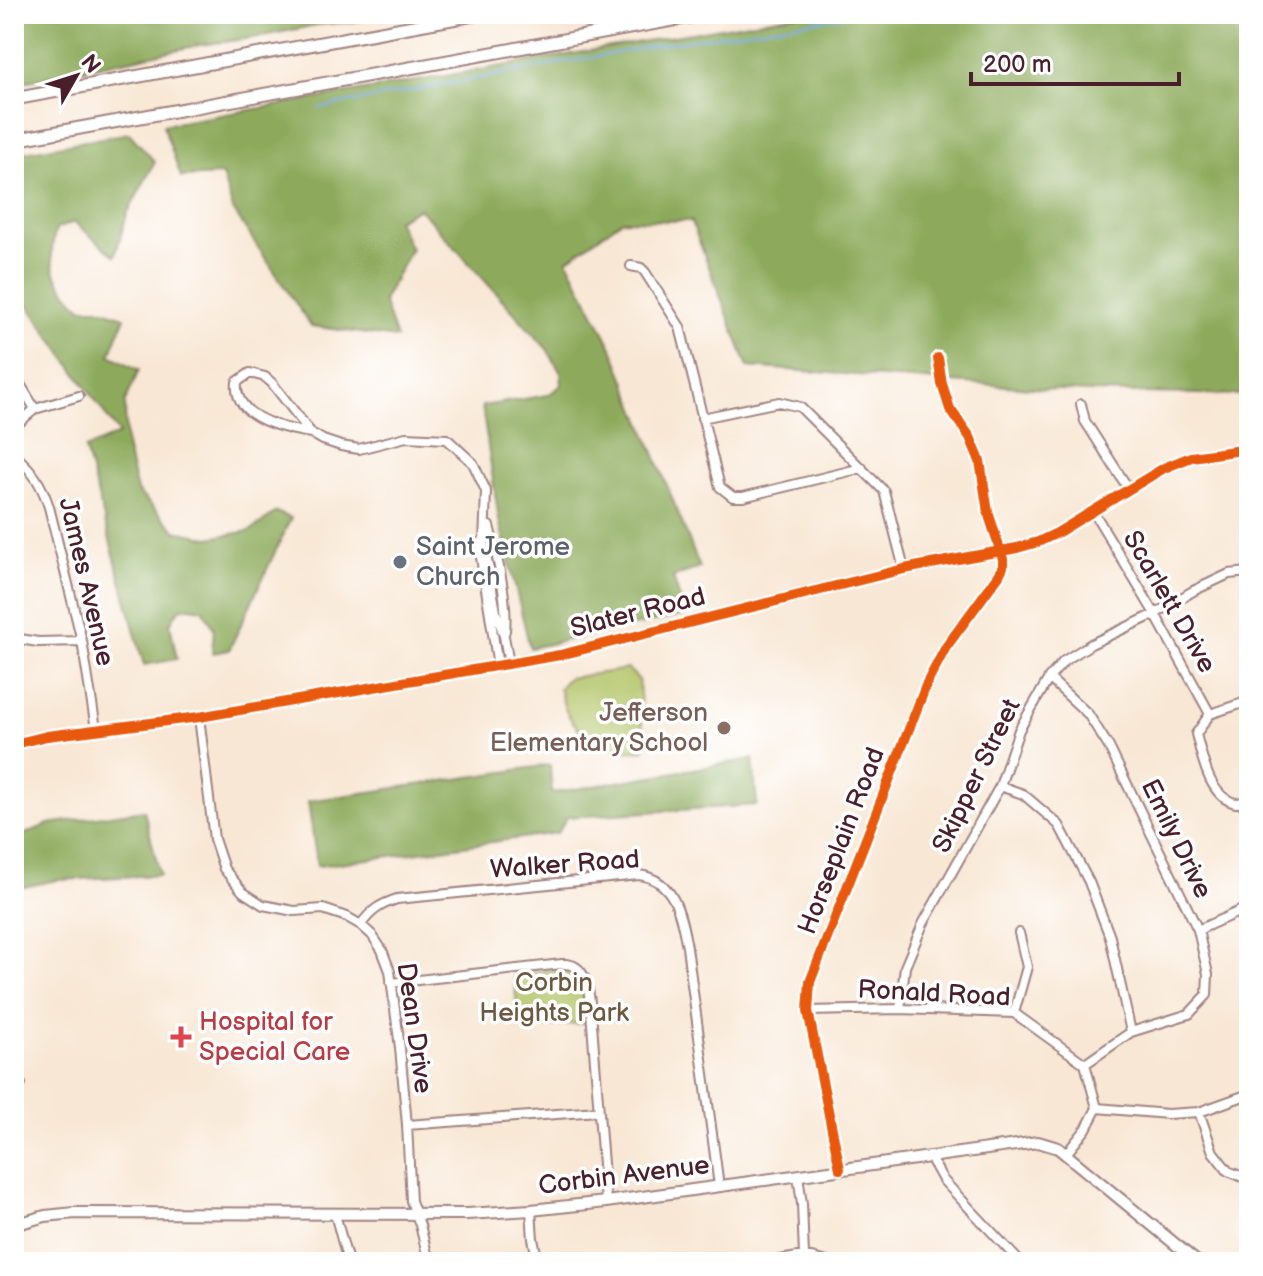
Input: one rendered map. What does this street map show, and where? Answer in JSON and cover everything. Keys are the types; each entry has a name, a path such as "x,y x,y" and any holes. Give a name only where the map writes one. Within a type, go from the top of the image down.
{"highway":[{"path":"14,99 479,14"},
{"path":"14,140 706,14"}],"main road":[{"name":"Slater Road","path":"14,744 47,736 199,717 560,655 904,569 1038,542 1164,468 1191,457 1249,449"},
{"name":"Corbin Avenue","path":"14,1225 45,1216 75,1213 416,1214 531,1210 1038,1142 1051,1144 1066,1154 1197,1262"}],"street":[{"path":"631,266 645,272 680,327 720,487 733,497 743,497 862,468"},
{"path":"938,358 950,409 970,437 980,461 988,512 1000,551"},
{"path":"311,433 265,377 250,373 237,382 236,390 255,416 281,427 359,449 406,437 447,439 473,463 486,491 484,543 496,612 504,636 504,665"},
{"path":"14,374 35,409"},
{"path":"14,427 35,409 79,396"},
{"path":"702,418 779,402 800,407 884,491 904,569"},
{"path":"1081,404 1085,421 1128,488"},
{"name":"James Avenue","path":"14,455 27,466 44,492 82,641 96,729"},
{"name":"Scarlett Drive","path":"1093,511 1210,714"},
{"path":"486,518 480,551 504,665"},
{"name":"Horseplain Road","path":"840,1169 808,1011 810,982 927,683 946,647 1002,571 1000,551"},
{"name":"Skipper Street","path":"900,1009 905,967 923,924 1000,786 1019,730 1049,678 1064,661 1091,644 1229,574 1249,572"},
{"path":"14,638 38,642 82,641"},
{"name":"Emily Drive","path":"1049,678 1088,714 1109,747 1198,930 1208,974 1207,995 1189,1014 1131,1032 1085,1064"},
{"path":"1249,701 1210,714 1196,734 1205,766 1223,797 1237,803 1249,801"},
{"path":"199,717 214,839 224,869 243,892 263,905 294,911 330,911 361,925"},
{"path":"1000,786 1023,794 1059,825 1089,882 1110,937 1131,1032"},
{"name":"Walker Road","path":"361,925 379,906 397,899 639,875 661,884 676,902 682,923 719,1186"},
{"path":"1198,930 1249,907"},
{"name":"Dean Drive","path":"361,925 382,950 390,971 407,1125 411,1201 429,1262"},
{"path":"1014,1013 1027,967 1019,933"},
{"path":"391,983 575,965 583,975 589,993 606,1202"},
{"name":"Ronald Road","path":"808,1011 900,1009 1014,1013 1085,1064"},
{"path":"1066,1154 1086,1129 1097,1108 1085,1064"},
{"path":"1097,1108 1168,1114 1199,1112 1249,1094"},
{"path":"407,1125 598,1111"},
{"path":"1199,1112 1213,1152 1228,1171 1245,1178"},
{"path":"930,1157 943,1180 1020,1262"},
{"path":"798,1175 804,1256"},
{"path":"531,1210 538,1262"},
{"path":"335,1214 348,1262"},
{"path":"768,1262 804,1256 827,1262"}],"green space":[{"path":"14,14 396,14 199,45 14,84"},
{"path":"800,14 1249,14 1249,395 1086,392 748,367 691,221 622,220 567,260 612,348 700,568 673,577 685,615 530,648 499,520 482,406 548,395 562,385 561,373 547,349 419,208 397,220 411,249 383,301 396,338 311,326 233,210 222,175 181,177 163,125"},
{"path":"129,133 155,162 127,214 115,256 74,222 56,229 52,253 59,282 82,308 98,308 125,317 110,355 139,370 125,402 126,446 137,491 176,531 209,538 250,531 276,512 291,518 229,650 212,653 214,629 203,609 190,607 179,609 170,624 177,659 144,665 85,449 119,434 14,285 14,154"},
{"path":"628,669 639,680 644,750 621,750 590,738 567,713 559,688 568,678"},
{"path":"753,759 757,805 567,817 557,833 317,866 308,801 550,765 552,793"},
{"path":"144,810 160,875 57,880 14,889 14,839 48,824"},
{"name":"Corbin Heights Park","path":"564,968 575,970 583,982 586,1021 522,1029 519,1025 516,974"}],"waterway":[{"path":"320,108 663,44 861,14"}],"cycle path":[{"path":"840,1169 808,1011 810,982 927,683 946,647 1003,567 988,512 980,461 970,437 950,409 938,358"},
{"path":"14,744 47,736 199,717 560,655 904,569 1017,548 1057,533 1164,468 1191,457 1249,449"}],"place":[{"name":"Saint Jerome Church","path":"400,562"},
{"name":"Jefferson Elementary School","path":"724,728"},
{"name":"Hospital for Special Care","path":"181,1037"}]}
